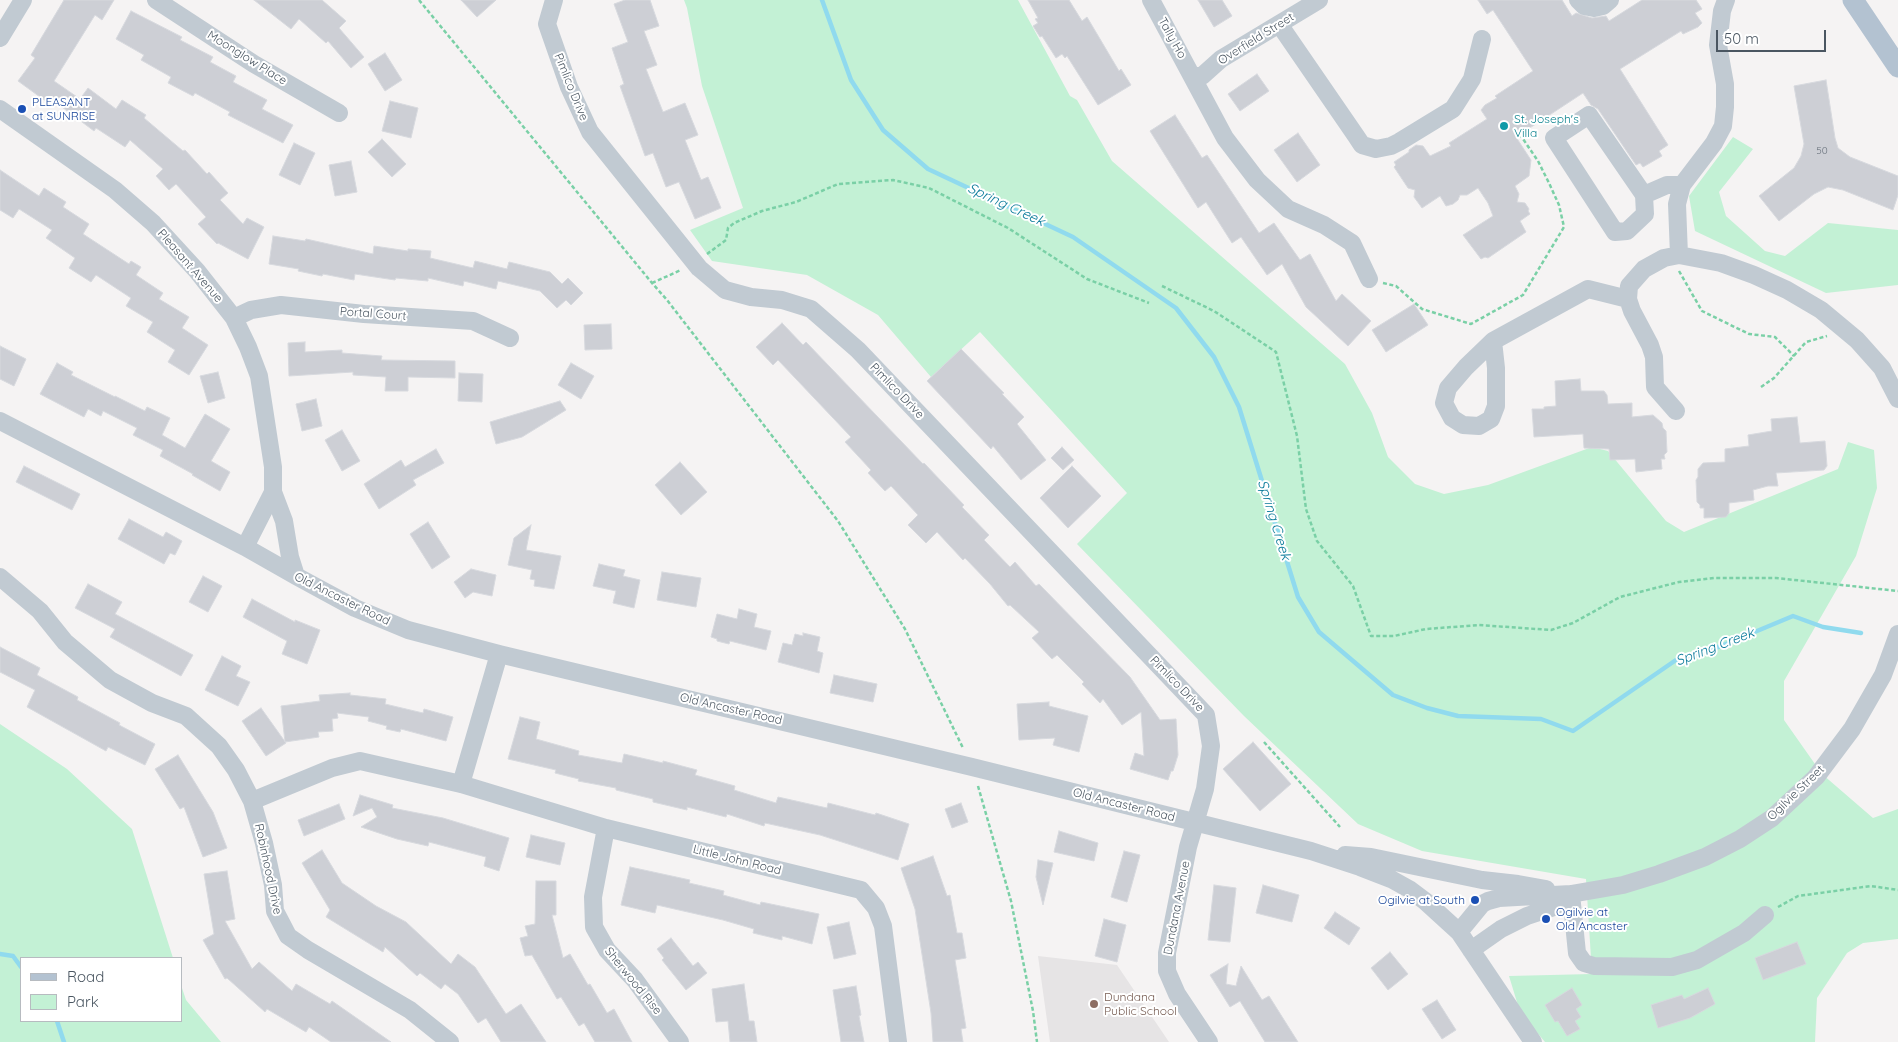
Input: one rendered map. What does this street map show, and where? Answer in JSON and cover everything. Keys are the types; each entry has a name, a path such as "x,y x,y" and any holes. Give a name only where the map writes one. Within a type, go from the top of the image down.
{"main road":[{"path":"1853,0 1898,66"}],"street":[{"path":"0,38 23,0"},
{"name":"Moonglow Place","path":"156,0 254,64 339,113"},
{"name":"Pimlico Drive","path":"554,0 547,24 569,87 590,132 695,262 725,290 752,298 782,300 811,309 858,350 1206,715 1211,746 1205,789 1195,823"},
{"name":"Tally Ho","path":"1151,0 1225,138 1257,180 1288,209 1324,225 1352,244 1369,279"},
{"name":"Overfield Street","path":"1192,76 1202,76 1221,59 1319,0"},
{"path":"1578,0 1584,6 1594,8 1603,6 1610,0"},
{"path":"1675,256 1677,204 1681,190 1714,143 1723,126 1725,84 1718,38 1722,11 1726,0"},
{"path":"1279,24 1362,145 1376,149 1399,142 1453,109 1472,79 1482,39"},
{"name":"Pleasant Avenue","path":"0,109 115,190 153,223 197,271 234,318 248,347 258,376 273,467 274,492 284,521 290,557 296,576"},
{"path":"1588,115 1649,194 1645,214 1627,231 1615,232 1554,138 1588,115"},
{"path":"1649,194 1667,185 1681,190"},
{"path":"1676,411 1655,387 1654,357 1650,344 1632,311 1628,298 1629,286 1644,269 1654,262 1675,256 1721,263 1754,275 1787,290 1821,310 1857,340 1882,368 1898,399"},
{"path":"1493,341 1496,368 1496,406 1492,419 1479,426 1463,426 1452,418 1444,403 1448,388 1493,341 1588,288 1628,298"},
{"name":"Portal Court","path":"234,318 251,310 280,305 364,314 472,320 510,338"},
{"name":"Old Ancaster Road","path":"0,421 245,547 355,608 408,630 499,654 972,767 1311,852 1391,879 1409,889 1444,916 1459,932 1533,1042"},
{"path":"245,547 274,492"},
{"name":"Robinhood Drive","path":"0,577 40,610 65,642 110,680 152,703 186,716 219,746 236,770 252,801 273,885 275,911 288,936 308,950 410,1010 450,1042"},
{"name":"Ogilvie Street","path":"1459,932 1482,904 1488,901 1499,898 1571,894 1623,885 1705,857 1740,839 1772,818 1816,777 1852,729 1883,675 1898,634"},
{"path":"461,784 499,654"},
{"name":"Little John Road","path":"252,801 332,768 360,761 461,784 606,828 861,890 876,908 883,926 898,1042"},
{"name":"Dundana Avenue","path":"1195,823 1188,847 1166,953 1167,971 1177,994 1209,1042"},
{"name":"Sherwood Rise","path":"606,828 593,898 594,927 607,950 635,980 680,1042"},
{"path":"1311,852 1371,857 1482,880 1518,884 1571,894 1577,953 1584,963 1594,966 1672,967 1697,960 1744,933 1765,915"},
{"name":"Ogilvie Street","path":"1471,950 1501,928 1527,916 1554,907 1571,894"}],"path":[{"path":"419,0 667,300 838,521 905,628 972,767 1011,901 1033,1011 1037,1042"},
{"path":"1369,279 1396,286 1422,310 1471,324 1523,295 1564,227 1559,205 1549,183 1538,161 1521,136"},
{"path":"652,283 668,277 695,262 726,240 728,228 734,223 762,211 796,202 838,184 893,180 929,188 1008,228 1087,279 1149,302"},
{"path":"1675,256 1702,311 1750,334 1775,337 1794,356"},
{"path":"1162,286 1214,310 1276,352 1297,436 1306,509 1317,541 1353,586 1371,636 1394,636 1426,629 1479,624 1551,630 1573,623 1620,597 1679,582 1714,578 1776,578 1898,591"},
{"path":"1760,387 1774,378 1806,342 1846,331"},
{"path":"1264,742 1340,827"},
{"path":"1765,915 1798,896 1871,886 1898,890"}],"shaded area":[{"name":"Dundana Public School","path":"1038,956 1117,965 1169,1042 1050,1042"}],"green space":[{"path":"684,0 1018,0 1070,96 1077,100 1112,161 1345,364 1372,413 1388,457 1415,484 1444,494 1488,485 1592,447 1608,451 1666,521 1684,532 1838,469 1848,442 1874,450 1877,488 1856,556 1784,681 1784,720 1822,774 1873,818 1898,809 1898,939 1863,943 1847,953 1817,998 1815,1042 1545,1042 1520,1012 1509,976 1592,974 1586,879 1422,851 1358,824 1244,716 1077,544 1127,493 980,332 931,377 878,315 807,275 712,261 690,230 743,208 702,86"},
{"path":"1733,137 1753,149 1719,192 1726,216 1765,251 1785,256 1828,223 1898,230 1898,285 1826,293 1695,231 1689,196"},
{"path":"0,724 67,769 132,829 173,957 20,957 20,1022 182,1022 182,988 186,1000 221,1042 0,1042"}],"building":[{"path":"64,0 114,0 102,20 95,15 54,81 80,99 88,88 116,109 122,100 146,115 144,118 183,151 185,150 207,174 209,172 228,193 220,200 243,224 247,218 264,227 248,259 217,244 198,224 206,217 176,184 169,190 156,176 163,169 130,140 125,147 96,128 94,131 54,101 51,105 18,81 35,58 31,55"},
{"path":"254,0 322,0 346,21 339,28 364,57 351,68 328,41 326,43 299,19 291,29"},
{"path":"461,0 496,0 477,17"},
{"path":"625,0 650,0 659,26 644,31 657,65 646,69 663,112 685,103 698,135 685,140 701,180 708,177 721,208 695,219 679,182 666,187 653,153 645,156 620,86 624,84 612,48 628,42 614,4"},
{"path":"1028,0 1069,0 1082,21 1087,17 1119,71 1121,69 1131,85 1098,105 1067,56 1065,58 1062,54 1056,58 1042,36 1040,37 1033,26 1038,23 1035,19 1038,18"},
{"path":"1198,0 1222,0 1232,16 1214,27"},
{"name":"St. Joseph's Villa","path":"1478,0 1562,0 1572,16 1576,13 1592,18 1606,16 1609,21 1642,0 1696,0 1702,9 1695,13 1702,23 1698,27 1683,34 1681,31 1620,69 1668,145 1659,151 1662,156 1643,167 1640,163 1636,165 1598,109 1591,105 1583,93 1516,137 1531,160 1529,176 1515,186 1519,194 1517,202 1525,203 1529,209 1530,214 1520,221 1526,232 1488,258 1481,259 1463,235 1493,216 1488,203 1478,188 1467,195 1460,195 1453,204 1446,206 1440,196 1422,208 1414,197 1415,190 1408,188 1394,167 1396,165 1394,162 1416,145 1423,146 1430,156 1451,146 1449,143 1487,119 1481,110 1485,105 1497,98 1495,96 1533,71 1493,10 1487,14"},
{"path":"131,11 182,37 180,40 213,57 210,62 236,76 233,82 267,100 262,109 293,125 283,143 228,115 230,112 195,93 193,96 168,83 171,77 141,60 144,55 116,39"},
{"path":"385,53 402,80 385,91 368,64"},
{"path":"1257,74 1269,91 1240,111 1228,94"},
{"path":"1826,80 1838,148 1850,157 1898,176 1898,195 1893,210 1843,190 1828,187 1814,194 1779,221 1759,196 1794,168 1801,156 1804,144 1794,86"},
{"path":"390,101 418,108 411,138 382,131"},
{"path":"1175,115 1202,158 1207,155 1259,233 1274,223 1300,260 1310,254 1336,301 1342,294 1371,321 1348,346 1306,307 1282,264 1267,275 1241,237 1232,243 1206,202 1198,208 1150,131"},
{"path":"1298,133 1320,165 1297,182 1274,150"},
{"path":"382,139 406,164 392,177 368,152"},
{"path":"294,143 315,153 300,185 279,175"},
{"path":"351,161 357,192 335,196 329,165"},
{"path":"0,170 39,196 44,188 66,202 63,207 89,224 83,234 129,264 131,261 141,267 136,275 163,293 159,299 189,317 182,328 208,345 189,375 168,362 175,350 147,332 153,322 126,306 131,298 96,275 91,282 69,268 75,258 46,238 52,230 19,209 13,218 0,210"},
{"path":"273,236 305,241 306,239 373,254 374,246 408,251 408,249 431,251 430,258 473,268 475,261 507,269 509,262 550,272 562,284 568,278 583,293 571,305 566,300 557,308 540,291 498,281 496,289 464,281 463,286 428,278 428,281 396,278 395,280 355,274 354,280 323,274 322,276 298,271 299,269 269,264"},
{"path":"1414,304 1428,325 1386,352 1372,330"},
{"path":"782,323 803,345 806,342 964,505 962,507 989,535 984,540 1010,567 1015,562 1036,586 1039,584 1130,677 1160,720 1176,719 1178,755 1168,780 1130,769 1135,753 1144,756 1141,712 1122,725 1103,699 1100,703 1082,684 1084,682 1057,655 1052,659 1032,638 1039,632 1010,605 1008,606 990,584 965,558 963,560 937,532 926,543 908,525 918,515 891,486 885,491 868,473 871,470 845,442 851,437 778,360 773,365 756,347"},
{"path":"611,324 612,349 585,350 584,325"},
{"path":"305,342 305,352 342,350 342,353 382,356 381,360 455,361 455,378 408,377 408,391 385,391 386,377 353,375 353,372 289,376 288,343"},
{"path":"0,346 26,359 14,386 0,379"},
{"path":"961,349 1004,393 1002,394 1024,417 1017,424 1046,460 1021,480 993,446 991,449 927,381"},
{"path":"57,363 73,372 71,375 115,397 145,411 147,407 170,418 162,435 185,448 205,414 230,429 211,461 230,472 220,491 160,456 163,450 133,435 137,428 103,411 101,416 88,409 84,417 40,394"},
{"path":"571,363 594,376 581,399 558,385"},
{"path":"218,372 225,398 208,403 200,376"},
{"path":"459,373 483,374 482,402 458,401"},
{"path":"1580,379 1581,391 1604,391 1607,395 1608,404 1632,403 1632,417 1653,415 1662,423 1666,431 1667,452 1664,455 1665,459 1661,459 1662,469 1636,472 1635,459 1610,460 1609,449 1584,448 1583,434 1534,437 1532,409 1556,406 1555,381"},
{"path":"316,399 322,426 302,431 296,404"},
{"path":"560,401 566,410 522,437 496,444 490,422"},
{"path":"1797,417 1800,443 1825,441 1827,466 1824,470 1776,473 1778,486 1768,486 1753,490 1754,500 1729,503 1729,513 1726,517 1704,518 1704,508 1700,508 1697,502 1696,480 1698,469 1703,463 1725,462 1725,449 1749,446 1748,435 1772,431 1771,419"},
{"path":"342,430 360,461 342,471 325,440"},
{"path":"1062,447 1074,460 1063,470 1051,458"},
{"path":"436,449 444,463 413,480 416,485 379,509 364,484 401,460 405,467"},
{"path":"680,462 707,492 681,515 655,485"},
{"path":"24,466 80,494 72,510 16,482"},
{"path":"1072,466 1101,496 1068,528 1040,498"},
{"path":"129,519 163,537 166,532 182,541 175,555 170,553 164,564 118,539"},
{"path":"428,522 450,557 432,569 410,534"},
{"path":"531,525 526,550 561,556 554,589 534,586 535,580 530,579 532,570 508,565 514,538"},
{"path":"599,564 625,570 623,576 640,580 634,608 613,603 616,591 593,586"},
{"path":"471,569 496,575 492,596 473,592 465,598 454,582"},
{"path":"662,572 701,578 696,607 657,600"},
{"path":"203,576 222,586 208,612 189,602"},
{"path":"88,584 122,602 115,614 193,655 181,676 110,637 115,629 75,608"},
{"path":"252,599 295,622 295,620 320,630 307,664 282,654 287,641 243,617"},
{"path":"739,609 757,614 754,627 771,631 766,650 730,641 729,644 717,641 717,639 711,637 717,614 737,619"},
{"path":"803,633 820,637 817,651 823,653 819,673 778,662 783,643 792,645 795,634 803,636"},
{"path":"0,647 40,668 37,675 78,697 77,700 120,723 119,725 155,744 145,765 108,747 106,751 27,707 35,690 0,672"},
{"path":"222,656 241,666 236,676 250,682 238,706 205,690"},
{"path":"834,675 877,684 873,702 830,693"},
{"path":"350,693 350,695 386,699 385,704 423,713 424,709 453,717 446,741 401,729 400,732 386,729 387,726 368,721 369,717 337,713 338,718 332,719 333,731 318,732 319,737 285,742 281,706 320,701 319,695"},
{"path":"1049,702 1049,706 1088,716 1079,752 1053,745 1055,738 1019,740 1017,704"},
{"path":"261,708 286,743 266,756 242,721"},
{"path":"520,717 540,722 536,739 579,751 578,755 622,763 624,754 663,763 663,761 697,770 695,775 735,786 734,790 776,803 778,797 827,808 828,803 875,815 876,813 909,824 898,860 820,835 765,823 764,826 727,814 726,817 687,807 687,810 653,802 653,799 616,790 616,788 578,781 579,779 555,773 556,770 508,759"},
{"path":"1253,742 1291,784 1260,811 1223,769"},
{"path":"178,755 213,812 227,848 203,857 184,807 180,809 155,769"},
{"path":"360,795 393,805 392,808 443,818 509,838 499,871 484,866 486,857 429,842 428,846 397,839 361,827 377,817 372,808 353,816"},
{"path":"961,803 968,822 952,828 945,809"},
{"path":"339,804 345,819 304,836 298,820"},
{"path":"1059,831 1098,843 1094,861 1054,852"},
{"path":"531,835 565,843 560,865 526,857"},
{"path":"322,850 342,883 376,906 406,922 451,964 458,954 475,967 506,1014 521,1004 546,1042 501,1042 486,1018 478,1023 458,994 445,984 441,989 420,973 417,976 385,947 383,952 326,917 330,910 302,863"},
{"path":"1124,851 1140,855 1127,902 1111,897"},
{"path":"933,856 947,896 950,895 957,933 962,933 966,958 955,960 966,1028 961,1029 963,1042 933,1042 931,1013 915,909 901,868"},
{"path":"1038,860 1053,863 1043,905 1036,877"},
{"path":"630,867 690,880 689,883 724,891 723,895 760,905 761,902 819,914 812,944 782,936 782,940 753,933 754,929 657,905 655,913 621,905"},
{"path":"227,871 235,919 225,921 252,969 259,962 292,991 296,984 330,1004 332,1001 391,1042 331,1042 309,1027 306,1032 267,1009 265,1012 227,978 225,979 203,940 214,934 204,874"},
{"path":"536,881 556,881 556,915 552,915 563,958 570,954 607,1013 614,1009 632,1042 595,1042 584,1023 579,1026 561,997 557,999 532,955 525,956 520,938 528,936 525,926 535,924"},
{"path":"1214,885 1236,888 1230,942 1208,940"},
{"path":"1263,885 1299,895 1292,922 1256,913"},
{"path":"1335,912 1360,928 1349,945 1324,928"},
{"path":"1104,919 1126,925 1117,962 1095,956"},
{"path":"849,922 856,954 834,959 827,927"},
{"path":"671,938 693,966 698,962 707,973 686,990 662,960 664,958 657,949"},
{"path":"1797,942 1806,964 1763,980 1755,958"},
{"path":"1390,952 1408,974 1388,990 1371,968"},
{"path":"1228,964 1226,984 1236,986 1241,966 1262,1000 1269,996 1298,1042 1265,1042 1240,1001 1230,1007 1210,975"},
{"path":"744,984 749,1021 754,1021 757,1042 730,1042 728,1021 716,1022 712,989"},
{"path":"856,986 864,1042 841,1042 833,990"},
{"path":"1572,988 1582,1005 1576,1009 1581,1017 1575,1021 1580,1029 1567,1036 1558,1021 1555,1022 1545,1005"},
{"path":"1708,988 1715,1004 1690,1018 1658,1028 1651,1005 1682,995 1684,999"},
{"path":"1437,1000 1456,1030 1442,1039 1422,1009"}],"waterway":[{"name":"Spring Creek","path":"822,0 851,80 883,130 928,169 1073,237 1176,308 1214,357 1239,407 1298,597 1319,632 1393,695 1427,708 1458,716 1541,719 1573,731 1676,660 1721,646 1793,616 1823,627 1861,633"},
{"path":"0,954 13,956 20,966"},
{"path":"57,1022 64,1042"}],"place":[{"name":"PLEASANT at SUNRISE","path":"22,109"},
{"name":"St. Joseph's Villa","path":"1504,126"},
{"name":"Ogilvie at South","path":"1475,900"},
{"name":"Ogilvie at Old Ancaster","path":"1546,919"},
{"name":"Dundana Public School","path":"1094,1004"}]}
